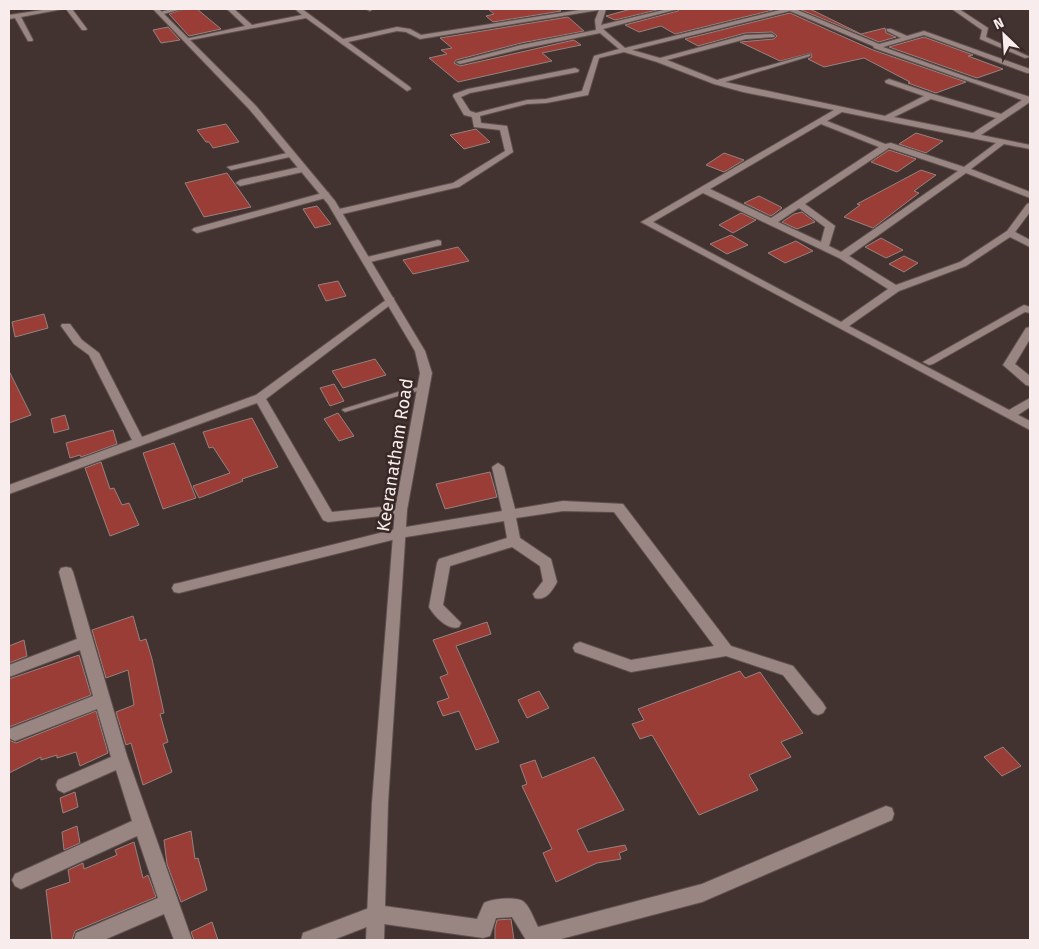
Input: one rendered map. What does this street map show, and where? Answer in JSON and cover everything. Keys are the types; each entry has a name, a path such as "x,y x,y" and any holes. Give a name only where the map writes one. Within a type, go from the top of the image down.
{"street":[{"path":"9,17 60,9"},
{"path":"69,9 84,29"},
{"path":"158,11 179,9"},
{"path":"230,9 250,27"},
{"path":"298,9 407,89"},
{"path":"344,41 397,29 408,30 420,37 534,16 597,9"},
{"path":"602,9 598,20 600,29 624,50 660,60 717,82 746,90 1030,147"},
{"path":"460,62 675,9"},
{"path":"575,70 468,91 457,96 467,113 476,115 527,102 546,101 585,93 596,57 791,9 880,47"},
{"path":"955,9 986,29 982,38 1027,57"},
{"name":"Keeranatham Road","path":"158,11 253,108 326,195 338,212 420,351 426,373 401,510 380,803 375,940"},
{"path":"627,11 640,17"},
{"path":"17,16 30,40"},
{"path":"187,40 306,16"},
{"path":"889,30 907,38"},
{"path":"1030,71 924,33 876,48 1030,100"},
{"path":"660,60 745,37 772,36"},
{"path":"717,82 808,55"},
{"path":"889,81 930,96 1002,117"},
{"path":"888,117 930,96"},
{"path":"975,135 1030,100"},
{"path":"843,108 646,222 1030,426"},
{"path":"338,212 456,185 509,152 504,128 477,125 476,115"},
{"path":"820,121 886,146 888,145 965,170 1030,195"},
{"path":"842,256 965,170 1003,141"},
{"path":"771,222 886,146"},
{"path":"231,167 291,154"},
{"path":"240,183 304,169"},
{"path":"703,189 842,256 895,289"},
{"path":"197,230 326,195"},
{"path":"799,204 830,226 824,248"},
{"path":"842,326 895,289 963,264 1010,233 1030,206"},
{"path":"1010,233 1030,244"},
{"path":"366,260 438,243"},
{"path":"9,490 260,398 390,300"},
{"path":"929,362 1024,308 1030,310"},
{"path":"66,326 78,342 94,353 139,442"},
{"path":"1030,330 1009,365 1030,382"},
{"path":"260,398 328,517 401,510"},
{"path":"1009,415 1030,402"},
{"path":"498,467 504,486 514,541 546,563 550,582 540,594"},
{"path":"179,588 400,533 563,506 618,506 726,650"},
{"path":"454,623 436,607 444,563 514,541"},
{"path":"66,572 101,700 120,760 183,940"},
{"path":"9,672 85,642"},
{"path":"580,648 631,666 726,650 788,670 818,708"},
{"path":"15,734 101,700"},
{"path":"64,785 120,760"},
{"path":"310,940 377,914 483,929 490,909 517,908 534,937 702,894 886,814"},
{"path":"21,880 142,825"},
{"path":"83,940 169,903"}],"lane":[{"path":"345,410 400,393 424,388"}],"building":[{"path":"184,9 197,9 221,29 189,36 169,14"},
{"path":"488,9 558,9 561,11 493,22 486,16 494,14"},
{"path":"631,9 661,9 615,20 606,16"},
{"path":"680,9 777,9 675,34 661,26 639,32 625,25"},
{"path":"799,9 810,9 861,34 885,28 886,33 896,37 879,42"},
{"path":"790,13 873,50 966,82 936,93 908,83 910,82 864,58 824,67 808,59 812,57 811,53 780,61 740,42 774,39 777,36 772,32 745,33 698,46 685,39"},
{"path":"568,17 584,31 521,43 456,60 454,63 460,66 574,40 581,45 542,53 552,61 458,82 429,58 447,54 441,50 452,48 440,38"},
{"path":"168,27 180,40 161,43 153,30"},
{"path":"924,37 973,55 968,56 1003,69 977,78 889,47"},
{"path":"226,124 239,142 213,148 197,130"},
{"path":"476,129 490,142 464,149 450,135"},
{"path":"916,133 943,141 926,153 899,144"},
{"path":"889,150 916,159 897,172 871,162"},
{"path":"724,153 744,160 724,172 706,165"},
{"path":"921,170 936,175 914,191 919,193 873,228 844,217 860,205 857,204"},
{"path":"227,173 251,207 204,217 185,183"},
{"path":"759,196 782,208 771,216 744,203"},
{"path":"317,206 331,224 315,228 303,209"},
{"path":"802,212 815,222 797,229 782,222 794,214"},
{"path":"741,213 756,220 733,233 719,225"},
{"path":"731,235 748,245 727,254 710,244"},
{"path":"881,238 903,250 886,258 865,247"},
{"path":"796,241 813,251 785,263 768,253"},
{"path":"458,247 469,261 413,274 403,260"},
{"path":"904,256 918,263 904,272 889,264"},
{"path":"338,281 346,296 326,301 318,285"},
{"path":"44,314 48,328 15,337 12,322"},
{"path":"375,359 386,375 343,388 332,371"},
{"path":"9,371 31,415 9,423"},
{"path":"334,384 344,401 330,406 320,388"},
{"path":"338,413 354,436 339,441 324,419"},
{"path":"65,415 69,429 54,433 51,419"},
{"path":"252,418 278,467 242,479 243,481 199,498 193,486 230,473 213,447 209,448 203,432"},
{"path":"113,430 117,444 81,457 80,455 70,458 66,443"},
{"path":"174,443 196,498 163,509 143,453"},
{"path":"101,462 110,489 114,488 122,505 129,503 139,525 110,536 85,468"},
{"path":"490,472 497,497 445,509 436,484"},
{"path":"133,616 140,641 146,639 152,659 164,713 160,714 168,742 163,744 172,772 143,785 131,743 126,745 116,712 134,705 128,670 106,678 92,630"},
{"path":"487,622 491,634 456,646 499,742 476,750 459,711 443,716 437,702 449,698 440,677 448,674 433,640"},
{"path":"24,640 27,656 9,663 9,646"},
{"path":"79,655 91,695 9,727 9,679"},
{"path":"740,671 745,678 760,672 803,733 781,742 791,757 749,775 758,790 699,815 652,735 640,739 632,724 644,720 638,709"},
{"path":"539,691 549,708 527,718 518,700"},
{"path":"96,711 108,753 80,766 76,752 57,758 57,755 41,760 41,757 9,773 9,740 16,743"},
{"path":"1003,747 1021,766 1002,776 984,757"},
{"path":"594,757 624,810 577,830 588,852 625,845 627,850 619,853 621,859 597,863 556,882 543,853 552,849 522,786 527,784 520,765 535,760 542,778"},
{"path":"75,792 78,807 63,813 60,798"},
{"path":"77,826 80,843 64,850 62,832"},
{"path":"191,831 195,859 198,858 207,890 181,902 167,864 164,840"},
{"path":"134,842 143,878 148,875 156,897 75,931 72,940 52,940 46,890 70,882 68,870 83,863 84,869 117,855 115,850"},
{"path":"511,919 514,940 495,940 497,920"},
{"path":"212,922 218,940 194,940 191,932"}]}
